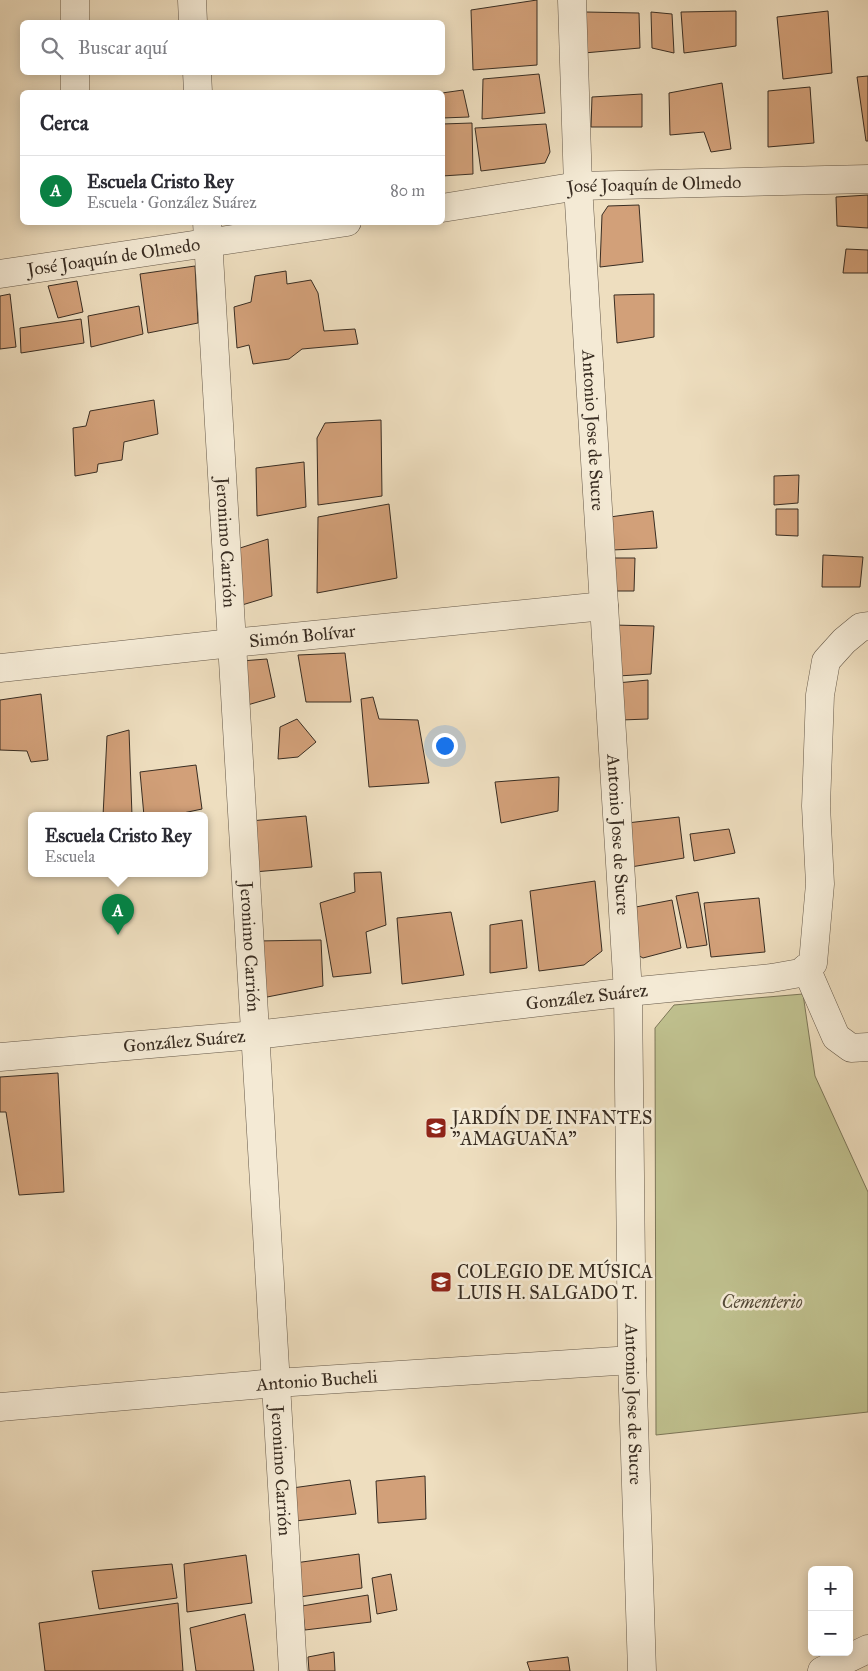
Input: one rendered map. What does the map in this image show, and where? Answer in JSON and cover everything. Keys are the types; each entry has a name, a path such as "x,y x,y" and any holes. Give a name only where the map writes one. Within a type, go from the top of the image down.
{"street":[{"path":"75,0 75,20"},
{"path":"192,0 193,20"},
{"name":"Antonio Jose de Sucre","path":"572,0 578,186 628,992 632,1360 642,1671"},
{"path":"75,75 75,90"},
{"path":"197,75 198,90"},
{"name":"José Joaquín de Olmedo","path":"445,208 578,186 868,179"},
{"name":"José Joaquín de Olmedo","path":"0,274 208,233 309,225"},
{"name":"Jeronimo Carrión","path":"208,233 293,1671"},
{"name":"Simón Bolívar","path":"0,668 604,606"},
{"path":"868,626 861,627 844,641 826,661 820,695 816,806 820,884 813,963 806,968 836,1037 850,1048 868,1047"},
{"name":"González Suárez","path":"0,1057 255,1036 628,992 772,978 800,972 806,968"},
{"name":"Antonio Bucheli","path":"0,1407 276,1384 632,1360"},
{"path":"822,1671 868,1649"}],"green space":[{"name":"Cementerio","path":"803,994 815,1076 868,1192 868,1412 656,1435 655,1028 674,1005"}],"building":[{"path":"537,0 537,65 473,70 471,10"},
{"path":"736,11 736,46 684,53 681,12"},
{"path":"828,11 832,73 783,79 777,17"},
{"path":"586,12 639,13 640,48 584,53"},
{"path":"651,12 672,14 674,53 652,48"},
{"path":"539,74 545,113 482,119 483,79"},
{"path":"868,76 868,141 866,141 857,77"},
{"path":"722,83 731,149 711,152 704,132 670,135 669,93"},
{"path":"810,87 814,143 768,147 768,91"},
{"path":"463,90 469,117 445,118 445,93"},
{"path":"642,94 642,127 591,127 592,97"},
{"path":"472,123 473,174 445,176 445,124"},
{"path":"546,124 550,152 545,163 481,171 475,128"},
{"path":"868,195 868,228 837,226 836,197"},
{"path":"639,205 643,262 600,267 602,215 608,206"},
{"path":"846,249 868,250 868,273 843,273"},
{"path":"195,266 198,323 148,333 140,274"},
{"path":"286,271 287,284 311,280 318,293 324,331 355,329 358,344 302,349 289,359 253,364 249,345 237,348 234,307 251,302 255,276"},
{"path":"77,281 83,312 58,318 48,286"},
{"path":"10,294 16,347 0,349 0,296"},
{"path":"654,294 654,337 617,343 614,295"},
{"path":"139,306 143,334 91,347 88,316"},
{"path":"81,319 84,343 21,353 20,328"},
{"path":"154,400 158,434 124,442 122,460 98,464 97,472 75,476 73,428 86,426 90,411"},
{"path":"381,420 382,496 318,505 317,438 325,423"},
{"path":"304,462 306,507 257,516 256,468"},
{"path":"799,475 798,503 774,505 774,476"},
{"path":"389,504 397,578 317,593 318,517"},
{"path":"776,509 798,509 798,536 776,535"},
{"path":"653,511 657,548 612,550 610,517"},
{"path":"268,539 272,596 242,605 237,549"},
{"path":"823,555 863,557 860,587 822,587"},
{"path":"612,558 635,558 634,591 615,591"},
{"path":"613,625 654,626 651,674 618,676"},
{"path":"345,653 351,702 306,702 298,655"},
{"path":"267,659 275,697 244,706 241,661"},
{"path":"648,680 648,719 621,720 617,683"},
{"path":"41,694 48,760 31,762 27,751 0,750 0,700"},
{"path":"373,697 379,719 418,720 429,783 369,787 361,699"},
{"path":"297,719 316,742 298,757 278,759 280,727"},
{"path":"129,730 132,812 103,812 107,736"},
{"path":"196,765 202,809 188,812 144,812 140,772"},
{"path":"559,777 558,811 501,823 495,782"},
{"path":"306,816 312,867 254,872 250,821"},
{"path":"679,817 684,858 631,867 627,823"},
{"path":"729,829 735,853 694,861 690,834"},
{"path":"381,872 386,925 366,932 371,973 333,977 320,903 355,892 354,873"},
{"path":"595,881 602,951 584,965 539,971 530,891"},
{"path":"698,892 707,945 687,948 676,896"},
{"path":"759,898 765,952 711,957 704,903"},
{"path":"672,900 681,948 643,958 634,953 636,907"},
{"path":"451,912 464,975 402,984 397,918"},
{"path":"522,920 527,968 490,973 490,925"},
{"path":"321,940 323,986 257,999 256,941"},
{"path":"58,1073 64,1192 19,1195 6,1112 0,1112 0,1077"},
{"path":"425,1476 426,1519 378,1523 376,1481"},
{"path":"350,1480 356,1514 287,1522 285,1489"},
{"path":"359,1554 362,1588 300,1597 295,1563"},
{"path":"246,1555 252,1603 187,1612 184,1564"},
{"path":"172,1564 177,1598 99,1609 92,1571"},
{"path":"391,1574 397,1610 377,1614 372,1578"},
{"path":"368,1595 371,1622 305,1630 302,1606"},
{"path":"178,1603 183,1671 45,1671 39,1623"},
{"path":"245,1614 254,1671 196,1671 190,1628"},
{"path":"334,1652 335,1671 309,1671 308,1657"},
{"path":"568,1657 570,1671 530,1671 527,1662"}],"place":[{"name":"Escuela Cristo Rey","path":"118,935"},
{"name":"JARDÍN DE INFANTES \"AMAGUAÑA\"","path":"436,1128"},
{"name":"COLEGIO DE MÚSICA LUIS H. SALGADO T.","path":"441,1282"}]}
